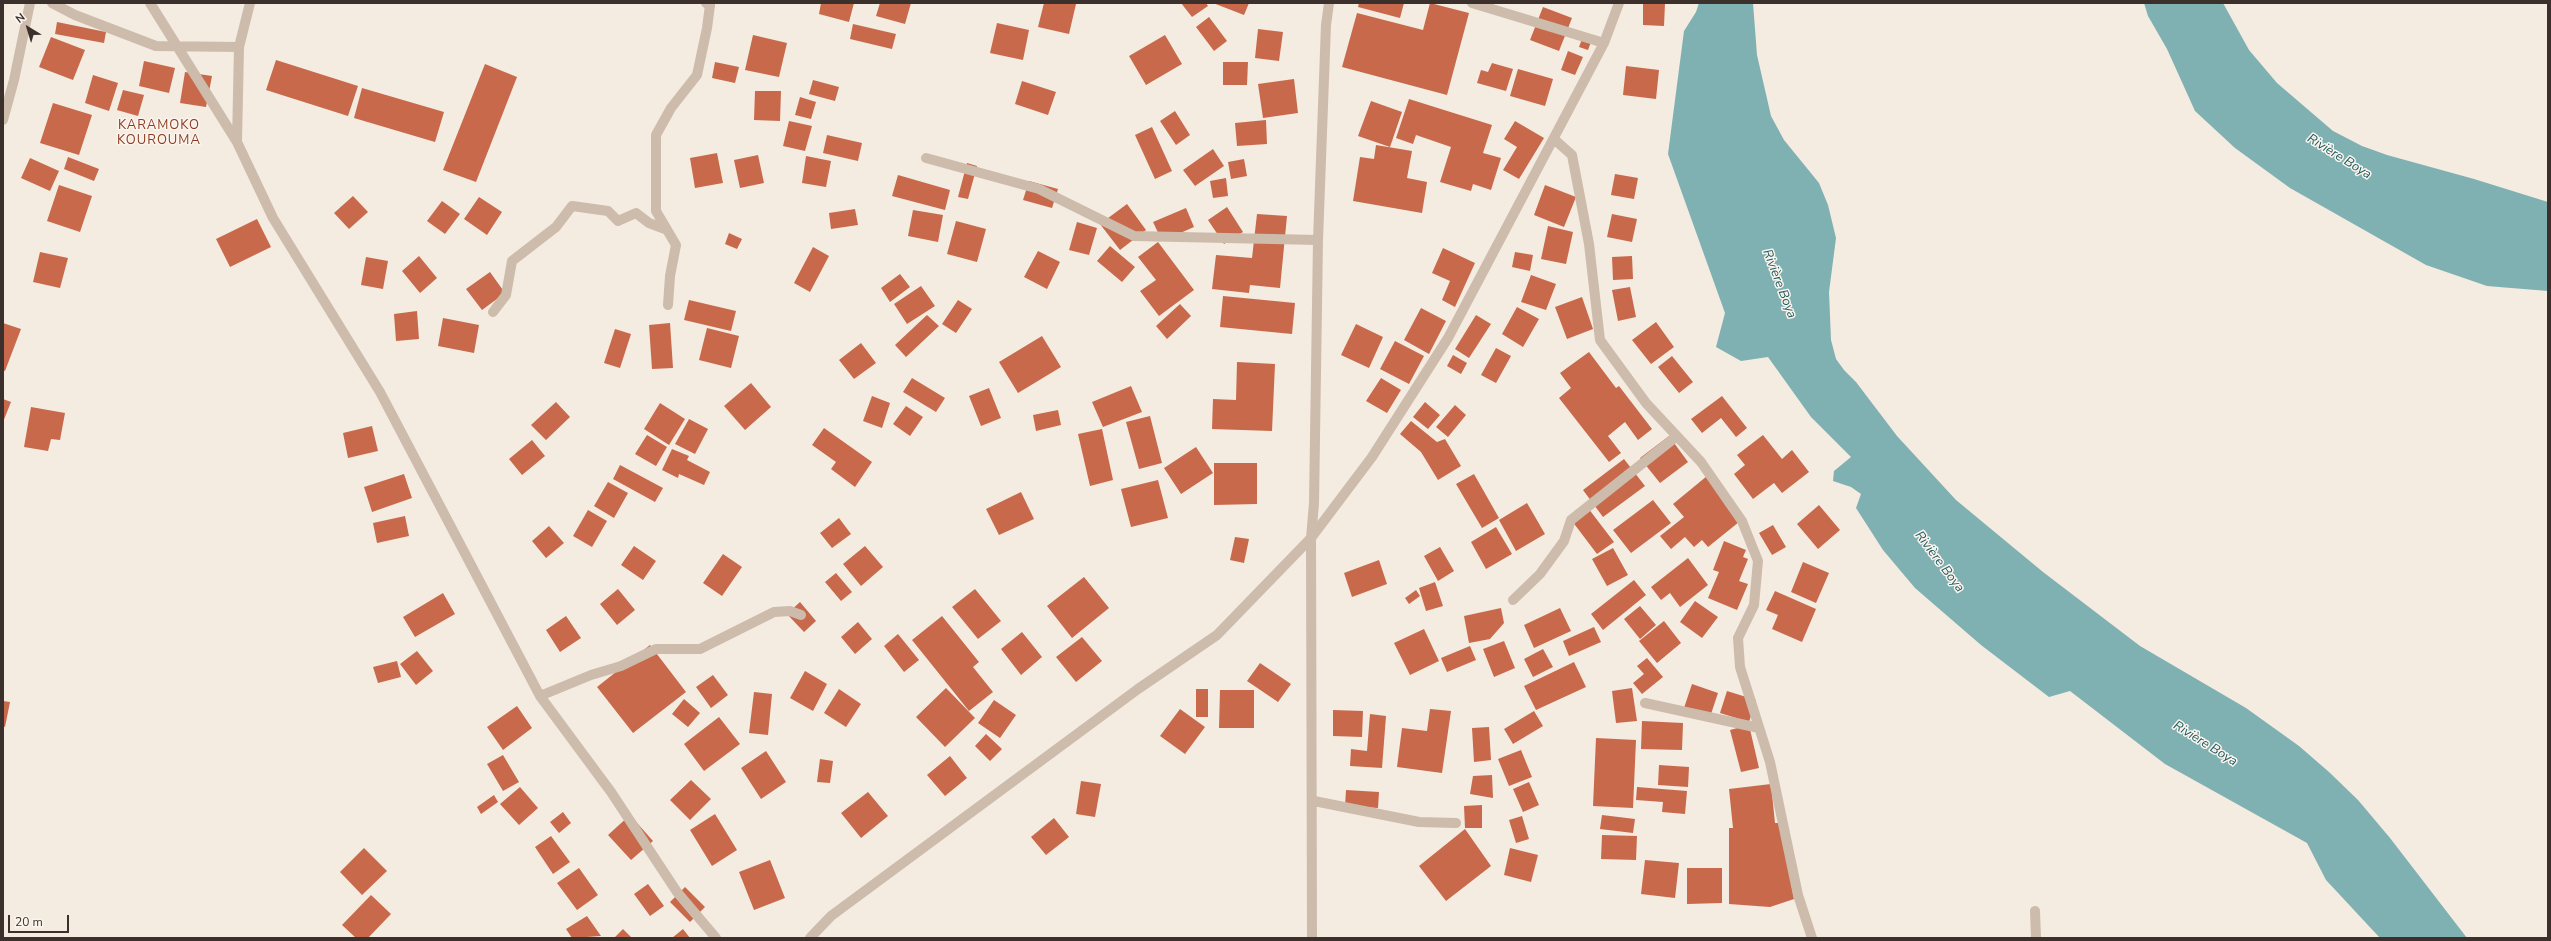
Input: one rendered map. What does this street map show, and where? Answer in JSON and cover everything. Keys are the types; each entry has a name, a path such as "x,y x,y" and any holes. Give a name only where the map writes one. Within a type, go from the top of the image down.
{"street":[{"path":"3,120 14,80 30,3"},
{"path":"52,3 75,15 156,46 239,47"},
{"path":"150,3 236,142 273,218 380,392 540,696 607,787 677,892 716,938"},
{"path":"236,142 239,47 250,3"},
{"path":"668,305 670,276 676,245 665,229 656,211 656,135 671,108 697,74 708,28 710,5 706,3"},
{"path":"1312,938 1314,801 1311,538 1314,496 1318,240 1329,3"},
{"path":"1472,3 1604,43"},
{"path":"810,938 831,916 1138,689 1217,635 1311,538 1372,457 1448,338 1555,140 1604,43 1619,3"},
{"path":"1555,140 1572,155 1589,244 1600,340 1646,403 1701,462 1742,521 1758,561 1754,605 1738,638 1740,667 1770,762 1798,895 1812,938"},
{"path":"926,158 1039,189 1134,236 1318,240"},
{"path":"493,312 506,295 512,261 556,227 572,206 608,211 618,221 636,213 649,223 665,229"},
{"path":"1512,600 1540,574 1564,541 1571,520 1677,436"},
{"path":"540,696 591,675 621,666 656,649 700,649 774,612 790,611 801,615"},
{"path":"1645,703 1759,728"},
{"path":"1314,801 1419,822 1456,823"},
{"path":"2035,911 2036,938"}],"water":[{"name":"Rivière Boya","path":"1699,3 1753,3 1757,55 1771,116 1784,140 1819,183 1828,205 1836,238 1829,292 1831,340 1836,359 1856,382 1897,436 1956,500 2043,572 2140,646 2246,708 2299,746 2329,772 2358,800 2390,838 2467,938 2380,938 2326,880 2307,843 2165,764 2070,691 2049,697 1981,645 1915,588 1883,550 1856,508 1861,494 1851,487 1833,481 1834,471 1851,457 1811,417 1768,357 1741,361 1716,347 1725,313 1668,154 1684,31 1696,12"},
{"name":"Rivière Boya","path":"2144,3 2223,3 2249,50 2277,83 2333,131 2362,146 2387,155 2474,179 2548,202 2548,291 2487,286 2426,265 2290,188 2235,148 2195,111 2167,49 2148,16"}],"building":[{"path":"821,3 854,3 849,22 819,14"},
{"path":"880,3 911,3 905,24 876,16"},
{"path":"1044,3 1076,4 1069,34 1038,27"},
{"path":"1181,3 1206,3 1208,6 1192,17"},
{"path":"1213,3 1249,3 1244,15"},
{"path":"1359,3 1404,3 1400,18 1358,7"},
{"path":"1430,3 1469,13 1447,95 1342,67 1357,13 1423,30"},
{"path":"1643,3 1665,3 1664,26 1643,25"},
{"path":"1543,7 1572,18 1559,51 1530,40"},
{"path":"1209,17 1227,41 1214,51 1196,27"},
{"path":"57,22 106,32 104,43 55,34"},
{"path":"997,23 1029,30 1023,60 990,53"},
{"path":"853,24 896,34 892,49 850,39"},
{"path":"1258,29 1283,32 1279,61 1255,58"},
{"path":"753,35 787,43 779,77 745,70"},
{"path":"1165,35 1182,64 1146,85 1129,56"},
{"path":"51,37 85,50 73,80 39,67"},
{"path":"1582,39 1591,42 1588,50 1579,47"},
{"path":"1568,51 1583,57 1575,75 1561,70"},
{"path":"276,60 358,86 348,116 266,90"},
{"path":"144,61 175,68 169,93 139,86"},
{"path":"715,62 739,67 735,83 712,78"},
{"path":"1223,62 1248,62 1247,85 1223,85"},
{"path":"1492,63 1513,69 1506,91 1477,83 1481,70 1488,72"},
{"path":"485,64 517,77 476,182 443,170"},
{"path":"1626,66 1659,70 1656,99 1623,95"},
{"path":"1518,69 1553,79 1545,106 1510,96"},
{"path":"185,72 212,76 206,107 180,103"},
{"path":"93,75 118,83 109,111 85,103"},
{"path":"1294,79 1298,113 1263,118 1258,84"},
{"path":"813,80 839,87 835,101 809,94"},
{"path":"1022,81 1056,92 1048,115 1015,104"},
{"path":"362,88 444,112 435,142 354,118"},
{"path":"123,90 144,95 138,116 117,110"},
{"path":"755,91 781,91 780,121 754,120"},
{"path":"800,97 816,102 811,119 795,115"},
{"path":"1409,99 1492,125 1483,153 1501,158 1491,190 1473,184 1471,191 1440,182 1451,147 1416,135 1413,144 1396,138"},
{"path":"1371,101 1402,112 1390,147 1358,136"},
{"path":"53,103 92,115 79,155 40,143"},
{"path":"1175,111 1190,135 1176,145 1160,121"},
{"path":"1266,120 1267,144 1237,146 1235,123"},
{"path":"789,121 812,126 805,151 783,146"},
{"path":"1515,121 1544,138 1519,179 1503,170 1517,147 1504,139"},
{"path":"1152,127 1172,171 1155,179 1135,135"},
{"path":"827,135 862,143 858,161 823,153"},
{"path":"1376,145 1412,151 1407,178 1427,182 1422,213 1353,201 1360,157 1374,159"},
{"path":"1213,149 1224,166 1195,186 1183,170"},
{"path":"717,153 723,183 695,188 690,158"},
{"path":"758,155 764,183 740,188 734,160"},
{"path":"806,156 831,161 826,187 802,183"},
{"path":"68,157 99,169 94,181 64,169"},
{"path":"30,158 59,171 50,191 21,178"},
{"path":"1244,159 1247,176 1231,179 1228,162"},
{"path":"967,163 977,166 968,199 958,197"},
{"path":"1615,174 1638,178 1634,199 1611,195"},
{"path":"898,175 950,190 945,210 892,196"},
{"path":"1226,178 1228,196 1213,198 1210,181"},
{"path":"1029,181 1058,189 1052,208 1023,200"},
{"path":"59,185 92,196 80,232 47,221"},
{"path":"1545,185 1576,197 1564,227 1534,215"},
{"path":"353,196 368,212 349,229 334,213"},
{"path":"479,197 502,212 487,235 464,219"},
{"path":"442,201 460,214 445,234 427,221"},
{"path":"1127,204 1146,230 1120,250 1100,224"},
{"path":"1227,207 1243,232 1224,244 1208,220"},
{"path":"1186,208 1194,227 1162,241 1153,222"},
{"path":"855,209 858,225 831,229 829,213"},
{"path":"913,210 943,215 938,242 908,236"},
{"path":"1257,214 1287,216 1280,288 1250,285 1249,293 1212,289 1216,255 1252,258"},
{"path":"1612,214 1637,219 1632,242 1607,237"},
{"path":"257,219 271,247 230,267 216,239"},
{"path":"956,221 986,229 977,262 947,254"},
{"path":"1077,222 1097,228 1089,255 1069,250"},
{"path":"1548,226 1573,232 1566,264 1541,259"},
{"path":"729,233 742,239 737,249 725,244"},
{"path":"1158,242 1194,290 1159,316 1140,291 1156,280 1138,257"},
{"path":"1110,246 1135,267 1122,282 1097,261"},
{"path":"813,247 829,256 810,292 794,283"},
{"path":"1443,248 1475,263 1455,307 1442,300 1450,281 1432,273"},
{"path":"1038,251 1060,262 1047,289 1024,277"},
{"path":"40,252 68,258 60,288 33,282"},
{"path":"1515,252 1533,255 1530,271 1512,267"},
{"path":"419,256 437,278 420,293 402,271"},
{"path":"1632,256 1633,279 1613,280 1612,257"},
{"path":"366,257 388,261 383,289 361,285"},
{"path":"490,272 505,293 482,310 466,289"},
{"path":"900,274 910,287 890,302 881,288"},
{"path":"1531,275 1556,284 1546,310 1521,302"},
{"path":"921,286 935,306 907,324 894,304"},
{"path":"1630,287 1636,317 1618,321 1612,290"},
{"path":"1223,296 1295,303 1292,334 1220,327"},
{"path":"1582,297 1593,329 1567,339 1555,307"},
{"path":"689,300 736,311 731,331 684,320"},
{"path":"958,300 972,309 956,333 942,324"},
{"path":"1180,304 1191,316 1167,339 1156,326"},
{"path":"1517,307 1539,319 1523,347 1502,334"},
{"path":"1421,308 1446,321 1429,354 1404,340"},
{"path":"417,311 419,339 396,341 394,314"},
{"path":"927,315 939,326 906,357 895,345"},
{"path":"1476,315 1491,324 1469,358 1455,349"},
{"path":"443,318 479,325 474,353 438,346"},
{"path":"1656,322 1674,347 1651,364 1632,340"},
{"path":"3,323 21,329 5,371 3,370"},
{"path":"670,323 673,368 652,369 649,325"},
{"path":"1356,324 1383,337 1369,368 1341,355"},
{"path":"707,328 739,336 731,368 699,360"},
{"path":"615,329 631,334 620,368 604,363"},
{"path":"1042,336 1061,367 1018,393 999,362"},
{"path":"1395,341 1424,356 1409,384 1380,369"},
{"path":"861,343 876,363 854,379 839,360"},
{"path":"1496,348 1511,356 1496,383 1481,375"},
{"path":"1589,352 1616,388 1619,386 1652,429 1638,440 1625,422 1608,436 1621,453 1609,462 1559,398 1571,388 1560,373"},
{"path":"1453,355 1467,363 1461,374 1447,366"},
{"path":"1672,356 1693,382 1679,393 1658,367"},
{"path":"1237,362 1275,364 1272,431 1212,429 1213,399 1236,400"},
{"path":"912,378 945,398 936,412 903,392"},
{"path":"1381,378 1401,390 1387,413 1366,401"},
{"path":"751,383 771,407 745,430 724,406"},
{"path":"1131,386 1142,412 1103,427 1092,402"},
{"path":"989,388 1001,418 981,426 969,396"},
{"path":"872,396 890,403 882,428 863,421"},
{"path":"1722,396 1747,428 1736,437 1721,418 1702,433 1691,419"},
{"path":"3,399 11,402 3,422"},
{"path":"556,402 570,417 546,440 531,425"},
{"path":"1425,402 1440,415 1428,429 1413,417"},
{"path":"660,403 685,419 669,445 644,429"},
{"path":"1455,405 1466,415 1448,437 1436,427"},
{"path":"906,406 923,417 910,436 893,424"},
{"path":"31,407 65,413 60,440 51,439 48,451 24,447"},
{"path":"1058,410 1061,425 1036,431 1033,415"},
{"path":"1150,416 1162,463 1139,469 1126,422"},
{"path":"689,419 708,429 695,454 675,444"},
{"path":"1411,421 1437,442 1445,439 1461,466 1438,480 1421,452 1400,434"},
{"path":"372,426 378,451 348,458 343,433"},
{"path":"824,428 872,462 855,487 831,469 836,462 812,445"},
{"path":"1102,429 1113,480 1090,486 1078,434"},
{"path":"647,435 667,447 656,466 635,454"},
{"path":"1763,435 1782,459 1792,450 1809,472 1782,493 1774,483 1753,499 1734,474 1745,465 1737,455"},
{"path":"1669,436 1688,462 1660,483 1640,458"},
{"path":"532,440 545,456 522,475 509,459"},
{"path":"1196,447 1213,473 1181,494 1164,468"},
{"path":"672,449 689,456 687,460 710,472 704,485 679,474 678,478 662,470"},
{"path":"1624,459 1645,486 1603,517 1583,490"},
{"path":"1214,463 1257,463 1257,504 1214,505"},
{"path":"620,465 663,488 655,502 613,479"},
{"path":"404,474 412,498 372,512 364,487"},
{"path":"1474,474 1499,518 1482,528 1456,484"},
{"path":"1707,476 1728,502 1725,505 1739,522 1708,547 1702,540 1694,547 1685,537 1671,549 1660,536 1684,517 1673,504"},
{"path":"1158,480 1168,518 1131,527 1121,489"},
{"path":"608,482 628,493 614,518 594,506"},
{"path":"1021,492 1034,519 999,535 986,509"},
{"path":"1653,500 1671,523 1631,553 1613,530"},
{"path":"1527,503 1545,534 1516,551 1499,520"},
{"path":"1819,505 1840,530 1818,549 1797,524"},
{"path":"1588,508 1614,542 1597,554 1572,521"},
{"path":"588,510 607,521 592,547 573,536"},
{"path":"405,516 409,536 377,543 373,523"},
{"path":"839,518 851,534 832,548 820,533"},
{"path":"1773,525 1786,547 1772,555 1759,533"},
{"path":"549,526 564,543 546,558 532,541"},
{"path":"1496,527 1512,554 1486,569 1471,542"},
{"path":"1235,537 1249,539 1244,563 1230,560"},
{"path":"1724,541 1746,550 1743,557 1748,559 1739,581 1748,584 1737,610 1708,598 1719,572 1713,570"},
{"path":"634,546 656,561 643,580 621,565"},
{"path":"865,546 883,567 861,586 843,564"},
{"path":"1440,547 1454,571 1438,581 1424,556"},
{"path":"1613,548 1628,575 1607,586 1592,559"},
{"path":"723,554 742,567 722,596 703,583"},
{"path":"1688,558 1708,585 1680,607 1670,593 1661,600 1651,587"},
{"path":"1379,560 1387,584 1352,597 1344,573"},
{"path":"1803,562 1829,573 1816,603 1791,592"},
{"path":"836,573 852,592 841,601 825,582"},
{"path":"1084,577 1109,608 1072,638 1047,606"},
{"path":"1634,580 1646,595 1603,630 1591,614"},
{"path":"1435,582 1443,606 1426,611 1419,588"},
{"path":"618,589 635,610 617,625 600,604"},
{"path":"975,589 1001,621 978,639 952,607"},
{"path":"1416,590 1420,596 1409,604 1405,598"},
{"path":"1775,591 1816,609 1802,642 1772,629 1778,615 1766,610"},
{"path":"443,593 455,614 415,637 403,617"},
{"path":"1695,601 1718,617 1702,638 1680,622"},
{"path":"800,602 816,621 804,632 787,614"},
{"path":"1640,606 1656,625 1640,639 1624,619"},
{"path":"1501,608 1504,623 1490,639 1469,643 1464,616"},
{"path":"1560,608 1571,631 1534,648 1524,625"},
{"path":"566,616 581,638 560,652 546,630"},
{"path":"942,616 979,662 973,667 993,692 969,711 912,640"},
{"path":"1664,621 1681,643 1657,663 1639,641"},
{"path":"858,622 872,639 855,654 841,637"},
{"path":"1594,627 1601,642 1569,656 1563,641"},
{"path":"1424,629 1439,661 1410,675 1394,643"},
{"path":"1022,632 1042,657 1021,675 1001,649"},
{"path":"898,634 919,660 904,672 884,646"},
{"path":"1082,637 1102,661 1076,682 1056,657"},
{"path":"1504,641 1515,668 1494,677 1483,649"},
{"path":"650,645 686,692 633,733 597,687"},
{"path":"1470,646 1476,660 1447,672 1441,658"},
{"path":"1543,649 1553,667 1533,677 1524,659"},
{"path":"417,651 433,671 416,685 400,664"},
{"path":"1647,658 1663,677 1642,694 1633,683 1644,674 1637,666"},
{"path":"397,661 401,677 378,683 373,667"},
{"path":"1574,662 1586,687 1536,710 1524,686"},
{"path":"1260,663 1291,684 1278,702 1247,681"},
{"path":"805,671 827,684 813,711 790,698"},
{"path":"713,675 728,695 711,708 696,687"},
{"path":"1692,684 1718,693 1709,720 1683,711"},
{"path":"946,688 975,718 945,747 916,717"},
{"path":"1632,688 1637,721 1616,723 1612,691"},
{"path":"839,689 861,704 846,727 824,713"},
{"path":"1196,689 1208,689 1208,717 1196,717"},
{"path":"1220,690 1254,690 1254,728 1219,728"},
{"path":"1727,691 1756,700 1749,722 1720,713"},
{"path":"754,692 772,694 768,735 749,733"},
{"path":"684,699 700,713 688,727 672,714"},
{"path":"994,700 1016,715 1000,738 978,723"},
{"path":"3,701 10,702 5,727 3,726"},
{"path":"517,706 532,728 503,750 487,727"},
{"path":"1180,709 1205,727 1185,754 1160,736"},
{"path":"1430,709 1451,711 1442,773 1397,767 1402,728 1427,731"},
{"path":"1333,710 1363,711 1362,737 1333,736"},
{"path":"1534,711 1543,726 1513,744 1504,729"},
{"path":"1370,714 1386,716 1382,768 1350,766 1351,749 1367,751"},
{"path":"719,717 740,744 704,771 684,744"},
{"path":"1642,721 1683,723 1682,750 1641,749"},
{"path":"1749,725 1759,768 1741,772 1730,730"},
{"path":"1489,727 1491,760 1474,762 1472,728"},
{"path":"986,734 1002,749 990,761 975,746"},
{"path":"1596,738 1636,740 1633,808 1593,806"},
{"path":"1521,750 1532,777 1509,786 1498,759"},
{"path":"766,751 786,782 761,799 741,768"},
{"path":"503,755 519,782 503,791 487,764"},
{"path":"950,756 967,778 945,796 927,775"},
{"path":"820,759 833,761 830,783 817,782"},
{"path":"1659,765 1689,767 1688,787 1658,785"},
{"path":"1492,775 1493,798 1470,794 1473,776"},
{"path":"691,780 711,799 690,820 670,800"},
{"path":"1081,781 1101,784 1095,817 1076,814"},
{"path":"1529,782 1539,805 1523,812 1513,789"},
{"path":"1771,784 1775,823 1780,823 1794,899 1770,907 1729,904 1729,828 1733,828 1729,789"},
{"path":"520,787 538,808 519,825 500,804"},
{"path":"1637,787 1687,791 1685,814 1662,812 1663,802 1636,800"},
{"path":"1346,790 1379,792 1378,808 1345,806"},
{"path":"868,792 888,816 861,838 841,813"},
{"path":"494,795 498,802 481,814 477,807"},
{"path":"1482,805 1482,828 1465,828 1464,806"},
{"path":"563,812 571,823 559,833 550,822"},
{"path":"715,814 737,850 712,866 690,830"},
{"path":"630,815 653,841 631,860 608,835"},
{"path":"1602,815 1635,819 1633,833 1600,829"},
{"path":"1522,816 1529,839 1516,843 1509,820"},
{"path":"1054,818 1069,837 1046,855 1031,837"},
{"path":"1465,829 1491,866 1446,901 1419,866"},
{"path":"1602,835 1637,836 1636,860 1601,859"},
{"path":"551,836 570,862 553,874 535,847"},
{"path":"364,848 387,871 362,895 340,872"},
{"path":"1510,848 1538,855 1531,882 1504,875"},
{"path":"770,860 785,898 754,910 739,872"},
{"path":"1645,860 1679,863 1675,898 1641,894"},
{"path":"579,868 598,895 577,910 557,883"},
{"path":"1687,868 1722,868 1722,903 1687,904"},
{"path":"648,884 664,906 650,916 634,894"},
{"path":"685,887 705,907 690,922 670,902"},
{"path":"371,895 391,914 368,938 356,938 342,925"},
{"path":"587,916 601,936 572,938 566,929"},
{"path":"623,929 632,938 614,938"},
{"path":"683,929 690,938 672,938"}],"district":[{"name":"KARAMOKO KOUROUMA","path":"159,134"}]}
